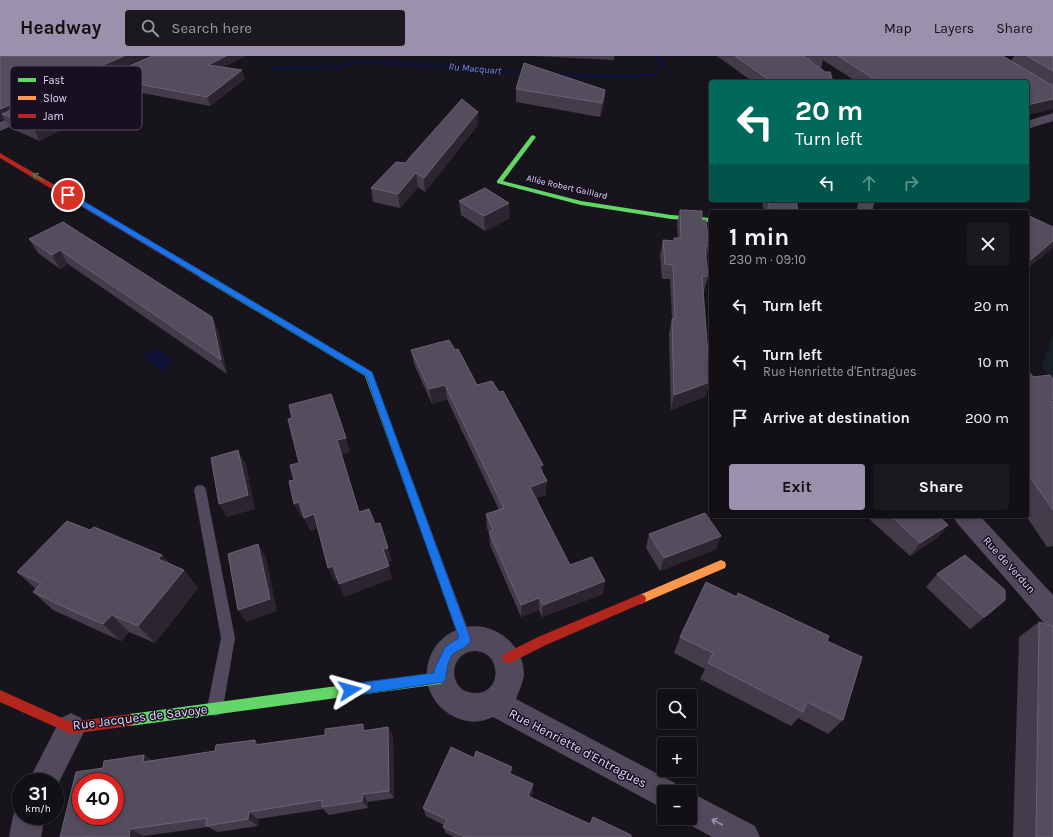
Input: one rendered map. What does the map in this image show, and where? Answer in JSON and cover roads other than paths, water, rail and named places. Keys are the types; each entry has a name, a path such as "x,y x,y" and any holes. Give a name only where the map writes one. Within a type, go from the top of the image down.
{"street":[{"path":"2,110 10,116"},
{"path":"1029,124 1053,117"},
{"path":"0,127 10,122"},
{"name":"Allée Robert Gaillard","path":"533,136 499,182 581,203 671,217 709,220"},
{"path":"0,154 369,374 466,640"},
{"name":"Rue de Verdun","path":"967,518 1053,614"},
{"path":"508,658 549,638 721,565"},
{"path":"466,640 486,640 494,643 508,658 510,672 507,687 501,696 493,702 481,707 470,708 458,705 449,698 443,689 440,678 440,668 449,651 466,640"},
{"name":"Rue Jacques de Savoye","path":"0,696 71,728 440,678"},
{"name":"Rue Henriette d'Entragues","path":"493,702 657,790"},
{"path":"48,773 71,728"},
{"path":"697,812 744,837"},
{"path":"25,837 27,825"}],"lane":[{"name":"Rue Jacques de Savoye","path":"200,490 228,638 215,708"}],"waterway":[{"name":"Ru Macquart","path":"548,75 626,76 655,74 663,66 657,56"},
{"name":"Ru Macquart","path":"273,68 338,67 352,62 382,62 531,74"}]}
